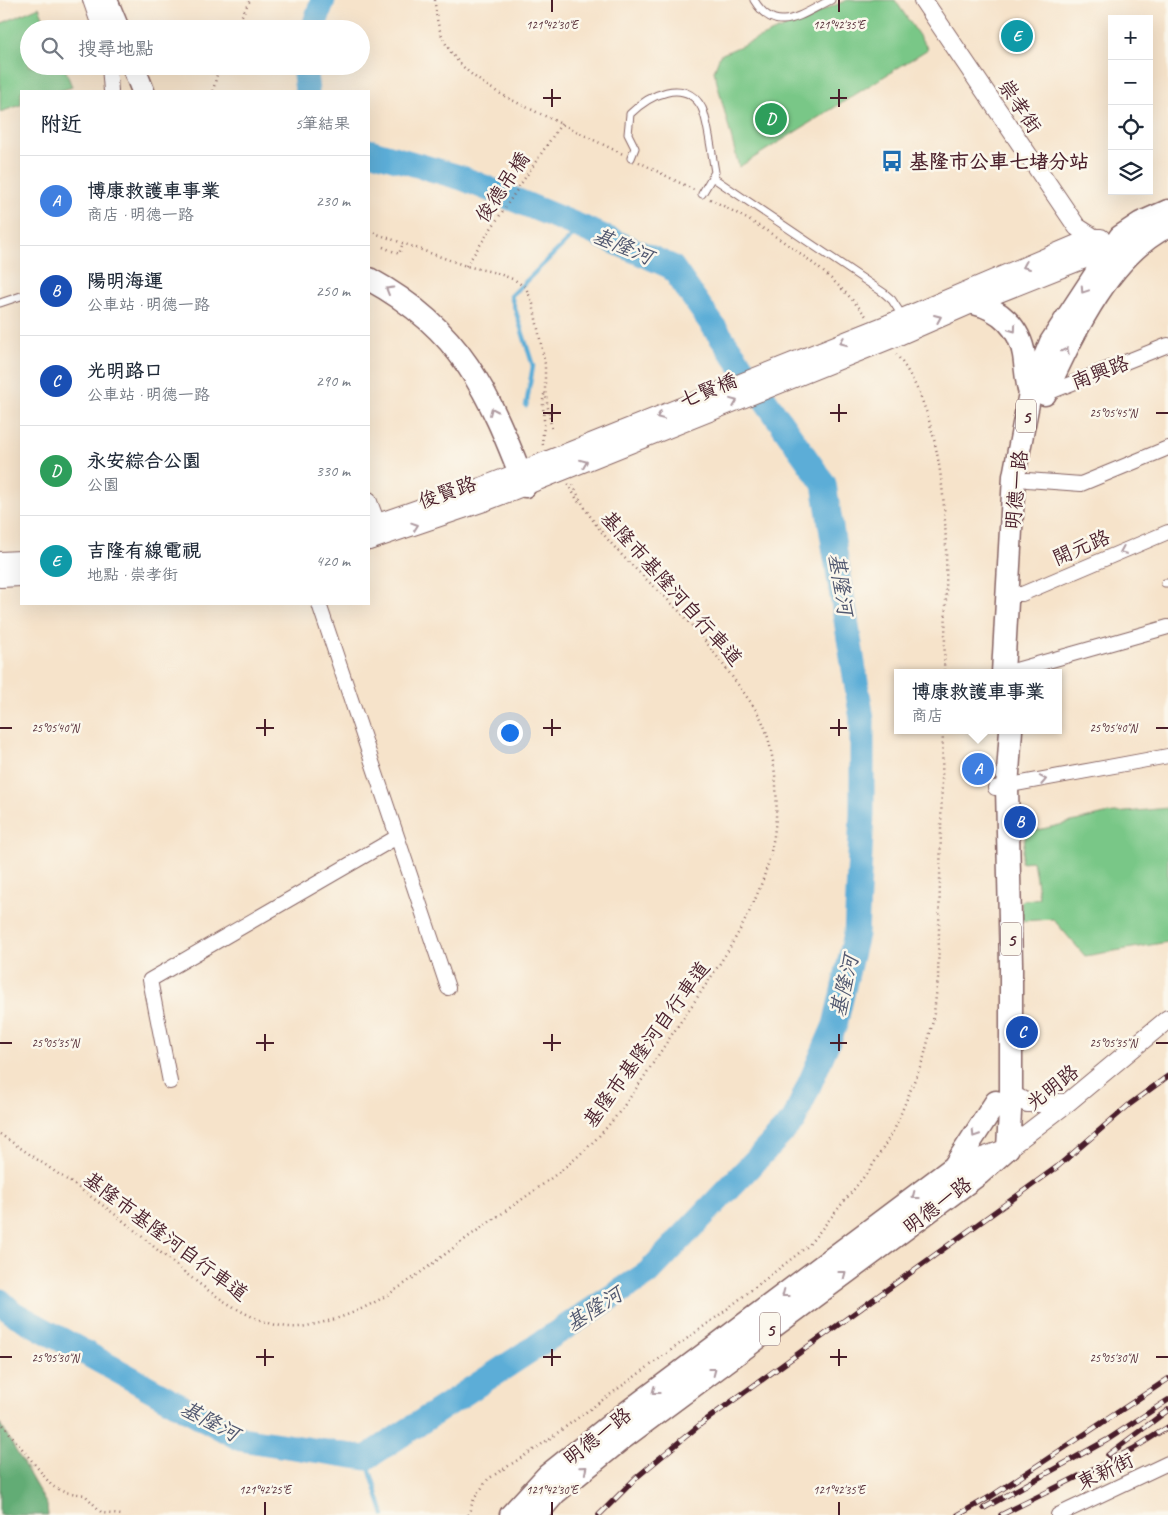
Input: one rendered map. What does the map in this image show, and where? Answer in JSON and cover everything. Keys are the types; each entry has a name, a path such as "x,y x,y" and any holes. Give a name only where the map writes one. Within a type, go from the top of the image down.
{"main road":[{"path":"106,0 114,20"},
{"path":"137,75 143,90"},
{"name":"明德一路","path":"1012,669 1015,594 1014,476 1051,342 1122,245 1141,223 1168,211"},
{"name":"明德一路","path":"1122,245 1168,226"},
{"path":"370,279 417,309 446,335 472,371 529,470"},
{"path":"974,303 996,310 1015,330 1024,354 1026,376 1038,393"},
{"name":"明德一路","path":"1015,594 1038,393"},
{"name":"5","path":"999,734 1001,788 998,1012 1003,1098 999,1125 1008,1148"},
{"name":"5","path":"1001,788 1010,734"},
{"path":"954,1167 1003,1098"},
{"name":"明德一路","path":"536,1515 555,1493 619,1441 979,1174 1008,1148"},
{"name":"明德一路","path":"511,1515 548,1475 613,1423 954,1167"}],"street":[{"path":"90,0 97,20"},
{"name":"崇孝街","path":"923,0 1077,227 1091,238"},
{"path":"110,75 111,90"},
{"path":"899,328 1091,238 1122,245"},
{"path":"899,328 974,303 1085,260 1099,252 1122,245"},
{"name":"七賢橋","path":"529,470 899,328"},
{"name":"七賢橋","path":"529,470 567,476 899,328"},
{"name":"南興路","path":"1038,393 1168,345"},
{"path":"1027,480 1081,484 1168,448"},
{"name":"俊賢路","path":"375,532 529,470"},
{"path":"370,504 375,532"},
{"name":"開元路","path":"1015,594 1168,532"},
{"path":"0,561 20,560"},
{"path":"0,578 20,577"},
{"path":"319,605 448,988"},
{"path":"1023,669 1168,628"},
{"path":"1001,788 1168,756"},
{"path":"170,1082 150,980 397,837"},
{"name":"光明路","path":"954,1167 1008,1148 1067,1103 1168,1019"},
{"path":"1003,1098 1027,1104 1067,1103"},
{"name":"東新街","path":"1058,1515 1168,1463"}],"lane":[{"path":"754,0 766,16 776,21 788,19 832,0"},
{"path":"631,158 635,148 628,134 630,114 643,101 663,92 678,91 694,98 702,108 715,172 702,194"},
{"path":"712,177 884,293 892,300 899,328"},
{"path":"0,303 20,296"}],"path":[{"path":"240,20 250,0"},
{"name":"俊德吊橋","path":"435,0 435,17 447,45 466,71 489,89 561,124 466,266"},
{"path":"213,90 217,75"},
{"path":"370,232 466,266 498,273 515,280 526,288 533,304 545,364 545,391 552,431"},
{"path":"383,247 399,254 403,243"},
{"path":"529,470 541,439 545,422 542,400 545,391"},
{"name":"基隆市基隆河自行車道","path":"567,476 583,508"},
{"name":"基隆市基隆河自行車道","path":"0,1134 117,1216 225,1303 270,1325 295,1328 326,1322 362,1310 394,1293 467,1238 511,1210 590,1146 642,1080 730,949 751,913 764,880 774,840 777,810 774,770 768,736 759,714 732,676 675,607 632,566 583,508 567,476"},
{"path":"468,1515 474,1499 488,1479 538,1447 718,1316 808,1246 871,1168 895,1128 924,1056 933,1021 938,979 943,734"},
{"path":"0,1422 52,1486 64,1492 85,1495 102,1513 123,1515"}],"green space":[{"path":"847,0 895,0 928,49 739,167 714,71 720,55"},
{"path":"39,7 44,20 20,20 20,75 67,75 72,87 63,90 20,90 20,105 0,112 0,24"},
{"path":"1168,808 1168,942 1085,956 1053,919 1022,921 1021,901 1039,898 1033,861 1021,862 1026,833 1105,814"},
{"path":"0,1423 47,1505 48,1515 0,1515"}],"waterway":[{"name":"基隆河","path":"316,20 323,0"},
{"name":"基隆河","path":"305,75 307,90"},
{"name":"基隆河","path":"0,1301 13,1313 241,1439 366,1458 648,1273 794,1120 835,1025 856,934 862,814 862,719 824,484 672,267 462,178 370,151"},
{"path":"526,406 533,366 511,296 581,227"},
{"path":"366,1458 384,1515"}],"railway":[{"path":"599,1515 637,1477 702,1423 1057,1167 1130,1104 1168,1076"},
{"path":"958,1515 990,1497 1168,1379"},
{"path":"984,1508 1107,1440 1168,1400"},
{"path":"1108,1455 1168,1410"},
{"path":"1001,1515 1133,1449 1168,1427"}],"place":[{"name":"吉隆有線電視","path":"1017,36"},
{"name":"永安綜合公園","path":"771,119"},
{"name":"基隆市公車七堵分站","path":"892,161"},
{"name":"博康救護車事業","path":"978,769"},
{"name":"陽明海運","path":"1020,822"},
{"name":"光明路口","path":"1022,1032"}]}
